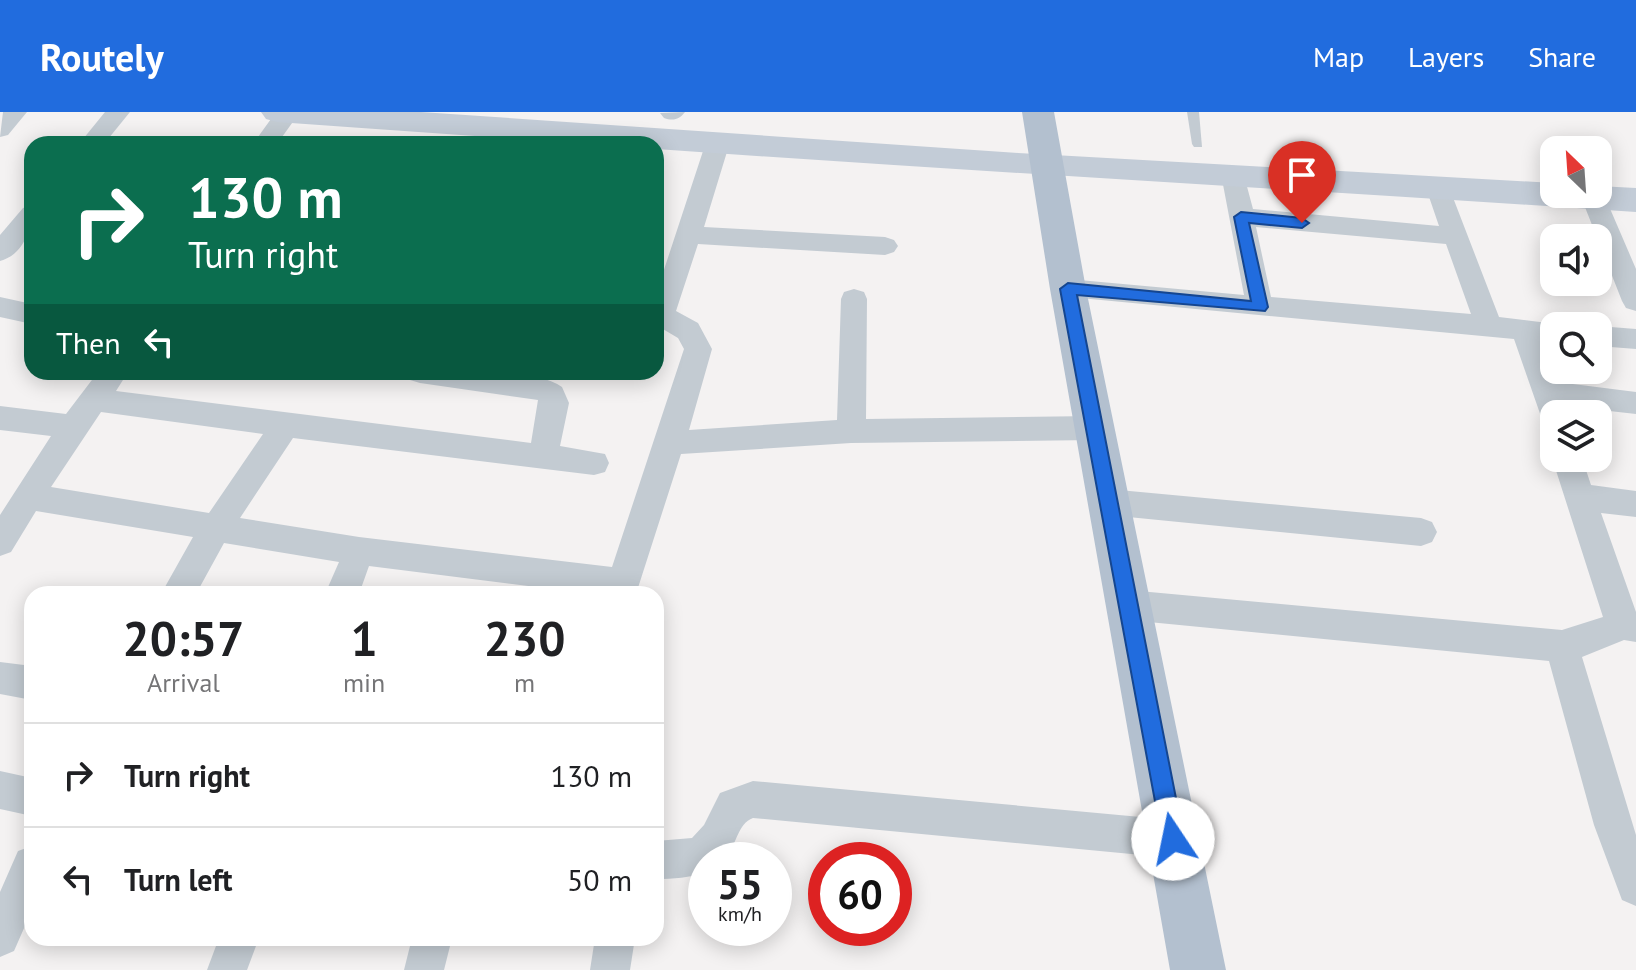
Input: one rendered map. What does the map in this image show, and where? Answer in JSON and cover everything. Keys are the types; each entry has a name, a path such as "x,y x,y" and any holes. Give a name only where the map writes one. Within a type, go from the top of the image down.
{"main road":[{"path":"1043,143 1198,970"}],"street":[{"path":"0,130 15,112"},
{"path":"98,136 118,112"},
{"path":"277,112 497,136"},
{"path":"270,136 287,112"},
{"path":"658,112 1043,143 1233,174 1438,188 1540,186"},
{"path":"664,141 1198,144 1540,169"},
{"path":"664,307 718,142"},
{"path":"1233,174 1260,307"},
{"path":"1612,181 1636,176"},
{"path":"1438,188 1489,327"},
{"path":"1612,191 1636,200"},
{"path":"1603,208 1636,301"},
{"path":"1241,217 1456,236"},
{"path":"2,247 24,223"},
{"path":"688,235 885,246"},
{"path":"1068,289 1540,331"},
{"path":"851,431 854,299"},
{"path":"0,307 24,312"},
{"path":"621,586 670,443 698,349 696,338 690,330 664,318"},
{"path":"1525,330 1548,400"},
{"path":"1612,337 1636,339"},
{"path":"0,541 73,427 108,380"},
{"path":"476,380 545,390 552,395 554,403 543,457"},
{"path":"95,399 594,463"},
{"path":"1612,404 1636,403"},
{"path":"0,418 73,427"},
{"path":"183,586 216,528 286,425"},
{"path":"670,443 851,431 1095,428"},
{"path":"1128,605 1562,646 1588,640 1629,626 1572,472"},
{"path":"29,497 359,551 599,586"},
{"path":"1580,497 1636,504"},
{"path":"1108,502 1421,532"},
{"path":"345,586 359,551"},
{"path":"1562,646 1613,825 1636,886"},
{"path":"0,678 24,682"},
{"path":"0,790 24,795"},
{"path":"664,861 685,862 704,855 720,839 729,811 741,801 762,799 1173,839"},
{"path":"0,937 24,883"},
{"path":"227,970 236,946"},
{"path":"424,970 430,946"},
{"path":"610,970 614,946"}],"lane":[{"path":"1193,112 1198,144"}],"route":[{"path":"1173,839 1068,289 1260,307 1241,217 1302,223"}]}
